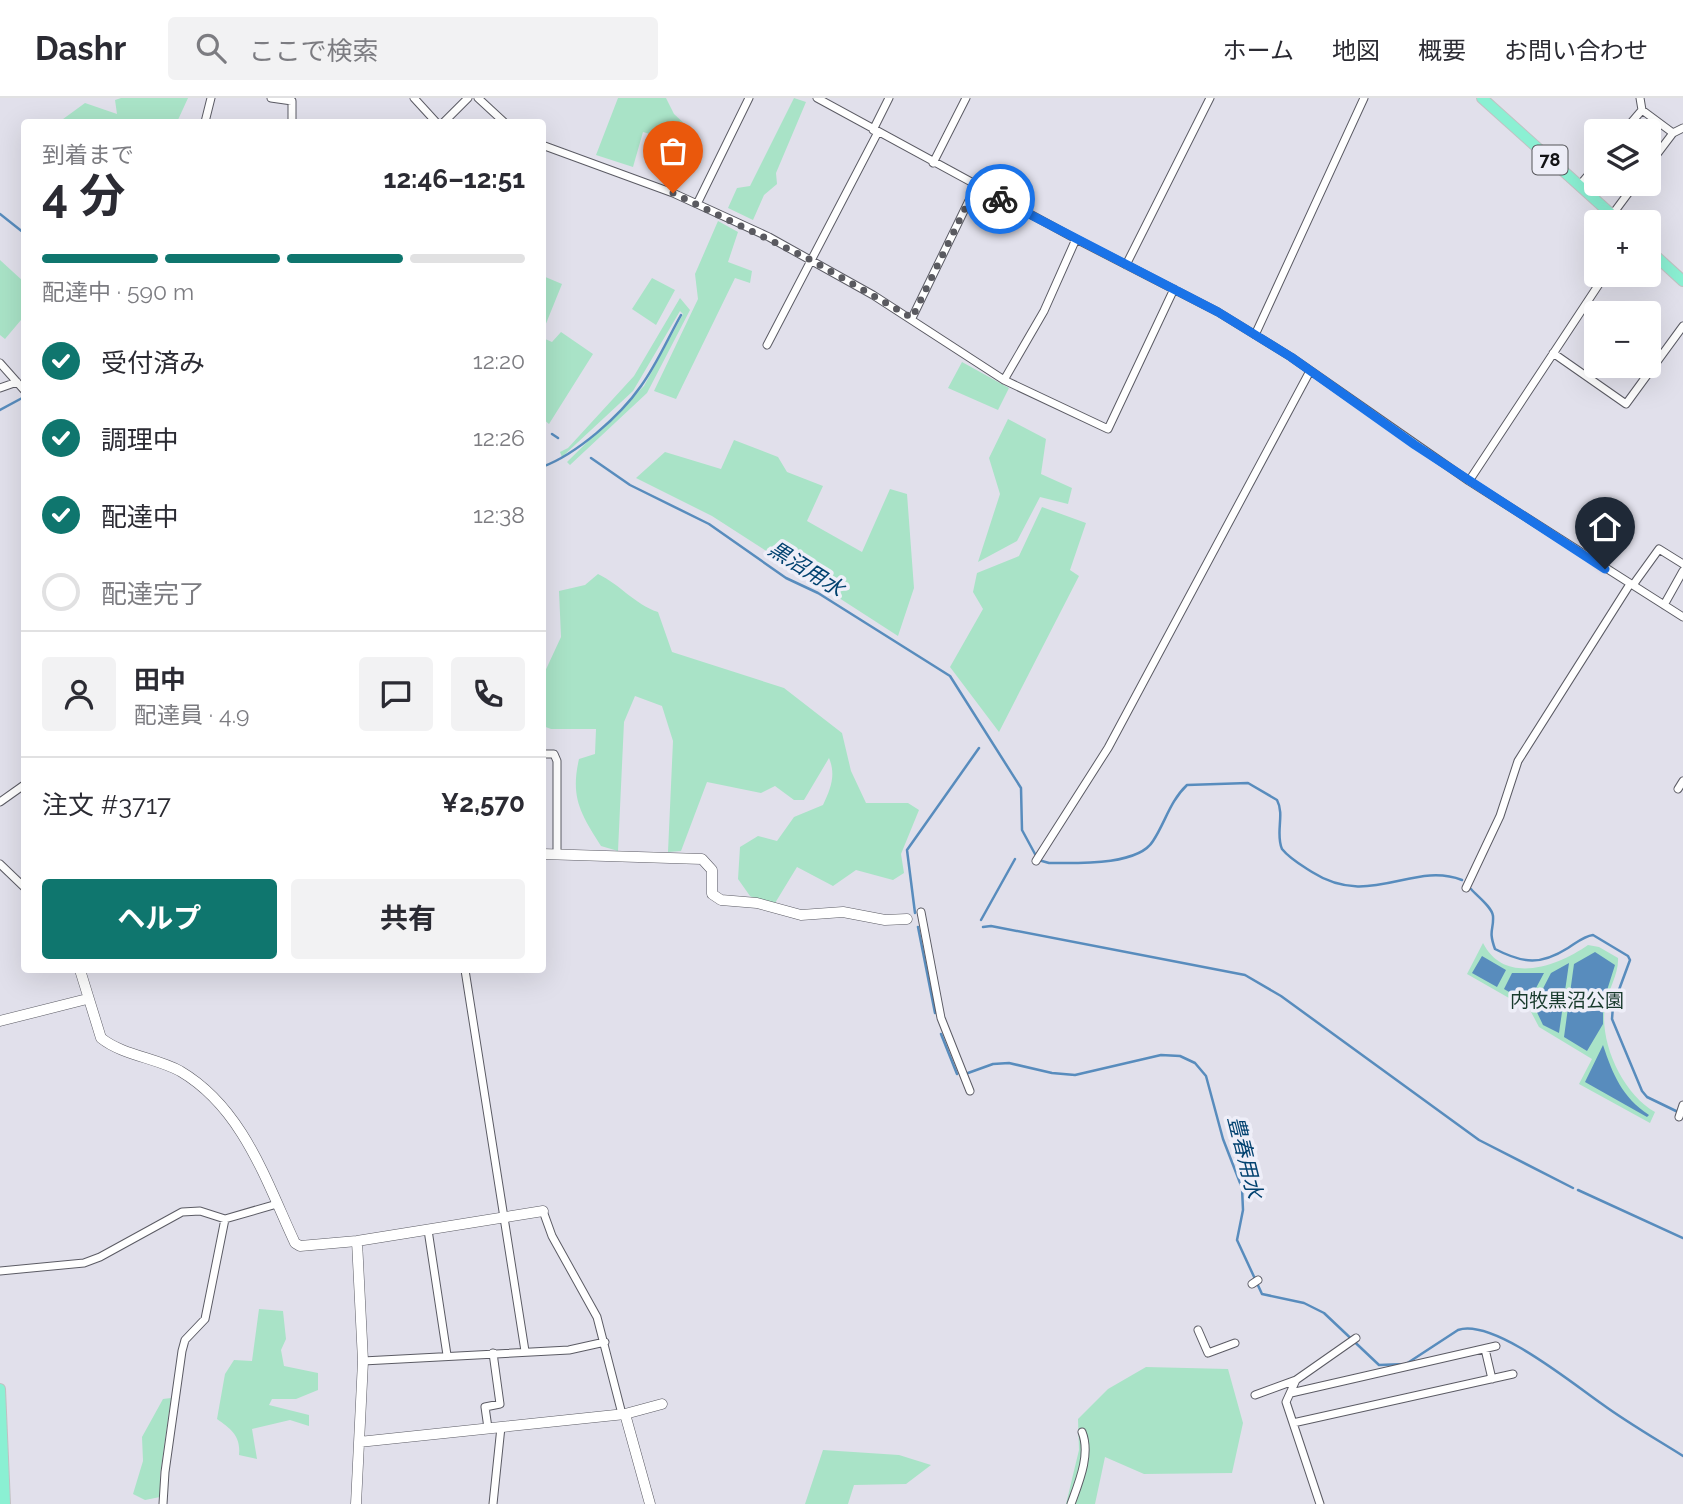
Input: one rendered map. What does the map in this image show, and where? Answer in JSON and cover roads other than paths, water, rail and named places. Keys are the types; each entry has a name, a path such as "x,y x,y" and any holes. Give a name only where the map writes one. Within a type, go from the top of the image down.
{"main road":[{"name":"78","path":"1482,98 1606,210"},
{"path":"1661,261 1683,281"},
{"path":"0,1390 5,1504"}],"street":[{"path":"206,119 211,98"},
{"path":"271,98 292,102 292,119"},
{"path":"414,98 433,119"},
{"path":"447,119 468,98"},
{"path":"478,98 501,119"},
{"path":"697,204 749,98"},
{"path":"817,98 1255,335 1469,481 1683,617"},
{"path":"767,345 876,131 889,98"},
{"path":"933,163 966,98"},
{"path":"1126,265 1210,98"},
{"path":"1255,335 1364,98"},
{"path":"1640,98 1642,110 1673,133"},
{"path":"1634,119 1642,110"},
{"path":"1661,149 1673,133 1683,128"},
{"path":"546,147 697,204 811,260 912,318 1004,380 1108,429 1174,289"},
{"path":"1579,186 1584,180"},
{"path":"912,318 976,186"},
{"path":"1004,380 1044,311 1076,239"},
{"path":"1469,481 1597,287"},
{"path":"1553,353 1626,404 1683,326"},
{"path":"0,363 21,386"},
{"path":"1037,861 1108,748 1310,371"},
{"path":"0,388 18,382"},
{"path":"1466,888 1500,816 1518,761 1632,585 1659,549 1683,564"},
{"path":"1664,605 1683,571"},
{"path":"546,754 554,754 556,761 557,853"},
{"path":"0,802 21,787"},
{"path":"546,854 702,859 712,870 712,894 721,900 757,904 802,915 843,912 885,919 922,916 941,1018 970,1091"},
{"path":"0,864 21,884"},
{"path":"81,973 97,1031 105,1041 183,1073 222,1107 253,1150 295,1243 300,1246 356,1241 542,1211 552,1236 585,1291 605,1342 646,1502"},
{"path":"465,973 525,1351"},
{"path":"0,1021 88,999"},
{"path":"1679,1116 1683,1105"},
{"path":"0,1271 84,1263 182,1212 200,1211 225,1219 277,1204"},
{"path":"163,1504 164,1472 182,1351 185,1340 205,1319 225,1219"},
{"path":"428,1230 447,1355"},
{"path":"356,1241 363,1361 356,1504"},
{"path":"1198,1330 1208,1353 1236,1343"},
{"path":"1255,1395 1296,1380 1352,1341"},
{"path":"363,1361 569,1350 605,1342"},
{"path":"1291,1392 1496,1346"},
{"path":"1485,1349 1492,1379"},
{"path":"488,1428 485,1407 500,1404 494,1353"},
{"path":"1293,1423 1513,1374"},
{"path":"1296,1380 1286,1402 1320,1504"},
{"path":"359,1441 623,1414 662,1404"},
{"path":"493,1504 501,1427"},
{"path":"1071,1504 1080,1481 1086,1443 1082,1432"}],"water":[{"path":"1595,952 1615,965 1603,1003 1603,1024 1587,1051 1564,1037 1574,964"},
{"path":"1482,956 1506,970 1497,987 1472,973"},
{"path":"1569,963 1559,1033 1543,1025 1534,1006 1551,973"},
{"path":"1512,973 1544,973 1528,1003 1504,989"},
{"path":"1603,1045 1625,1093 1649,1115 1647,1117 1585,1082"}],"waterway":[{"name":"黒沼用水","path":"0,214 21,231"},
{"path":"546,465 583,444 632,398 647,378 681,315"},
{"path":"0,410 21,399"},
{"name":"黒沼用水","path":"552,434 558,438"},
{"name":"黒沼用水","path":"591,458 630,485 709,524 786,578 818,593 950,676 1021,788 1022,830 1035,854"},
{"name":"豊春用水","path":"915,913 907,850 979,748"},
{"path":"1042,861 1089,863 1134,855 1153,841 1176,798 1187,785 1248,783 1277,800 1282,849 1312,872 1333,882 1372,886 1426,876 1462,880"},
{"path":"981,920 1015,859"},
{"path":"1471,889 1492,913 1493,943 1495,949 1505,954 1524,960 1541,960 1593,935 1628,956 1630,960 1613,1006 1612,1019 1642,1091 1647,1097 1676,1111"},
{"path":"983,927 991,926 1245,975 1281,996 1479,1140 1573,1188"},
{"name":"豊春用水","path":"918,927 935,1013"},
{"name":"豊春用水","path":"941,1034 957,1074"},
{"name":"豊春用水","path":"968,1073 993,1064 1009,1063 1052,1073 1075,1075 1161,1055 1180,1056 1195,1063 1206,1076 1223,1139 1242,1188 1243,1210 1237,1240 1262,1294 1304,1303 1324,1313 1379,1365 1406,1364 1458,1330 1473,1329 1491,1334 1532,1355 1622,1418 1683,1456"},
{"path":"1578,1190 1683,1238"}],"park label":[{"name":"内牧黒沼公園","path":"1567,1000"}]}
